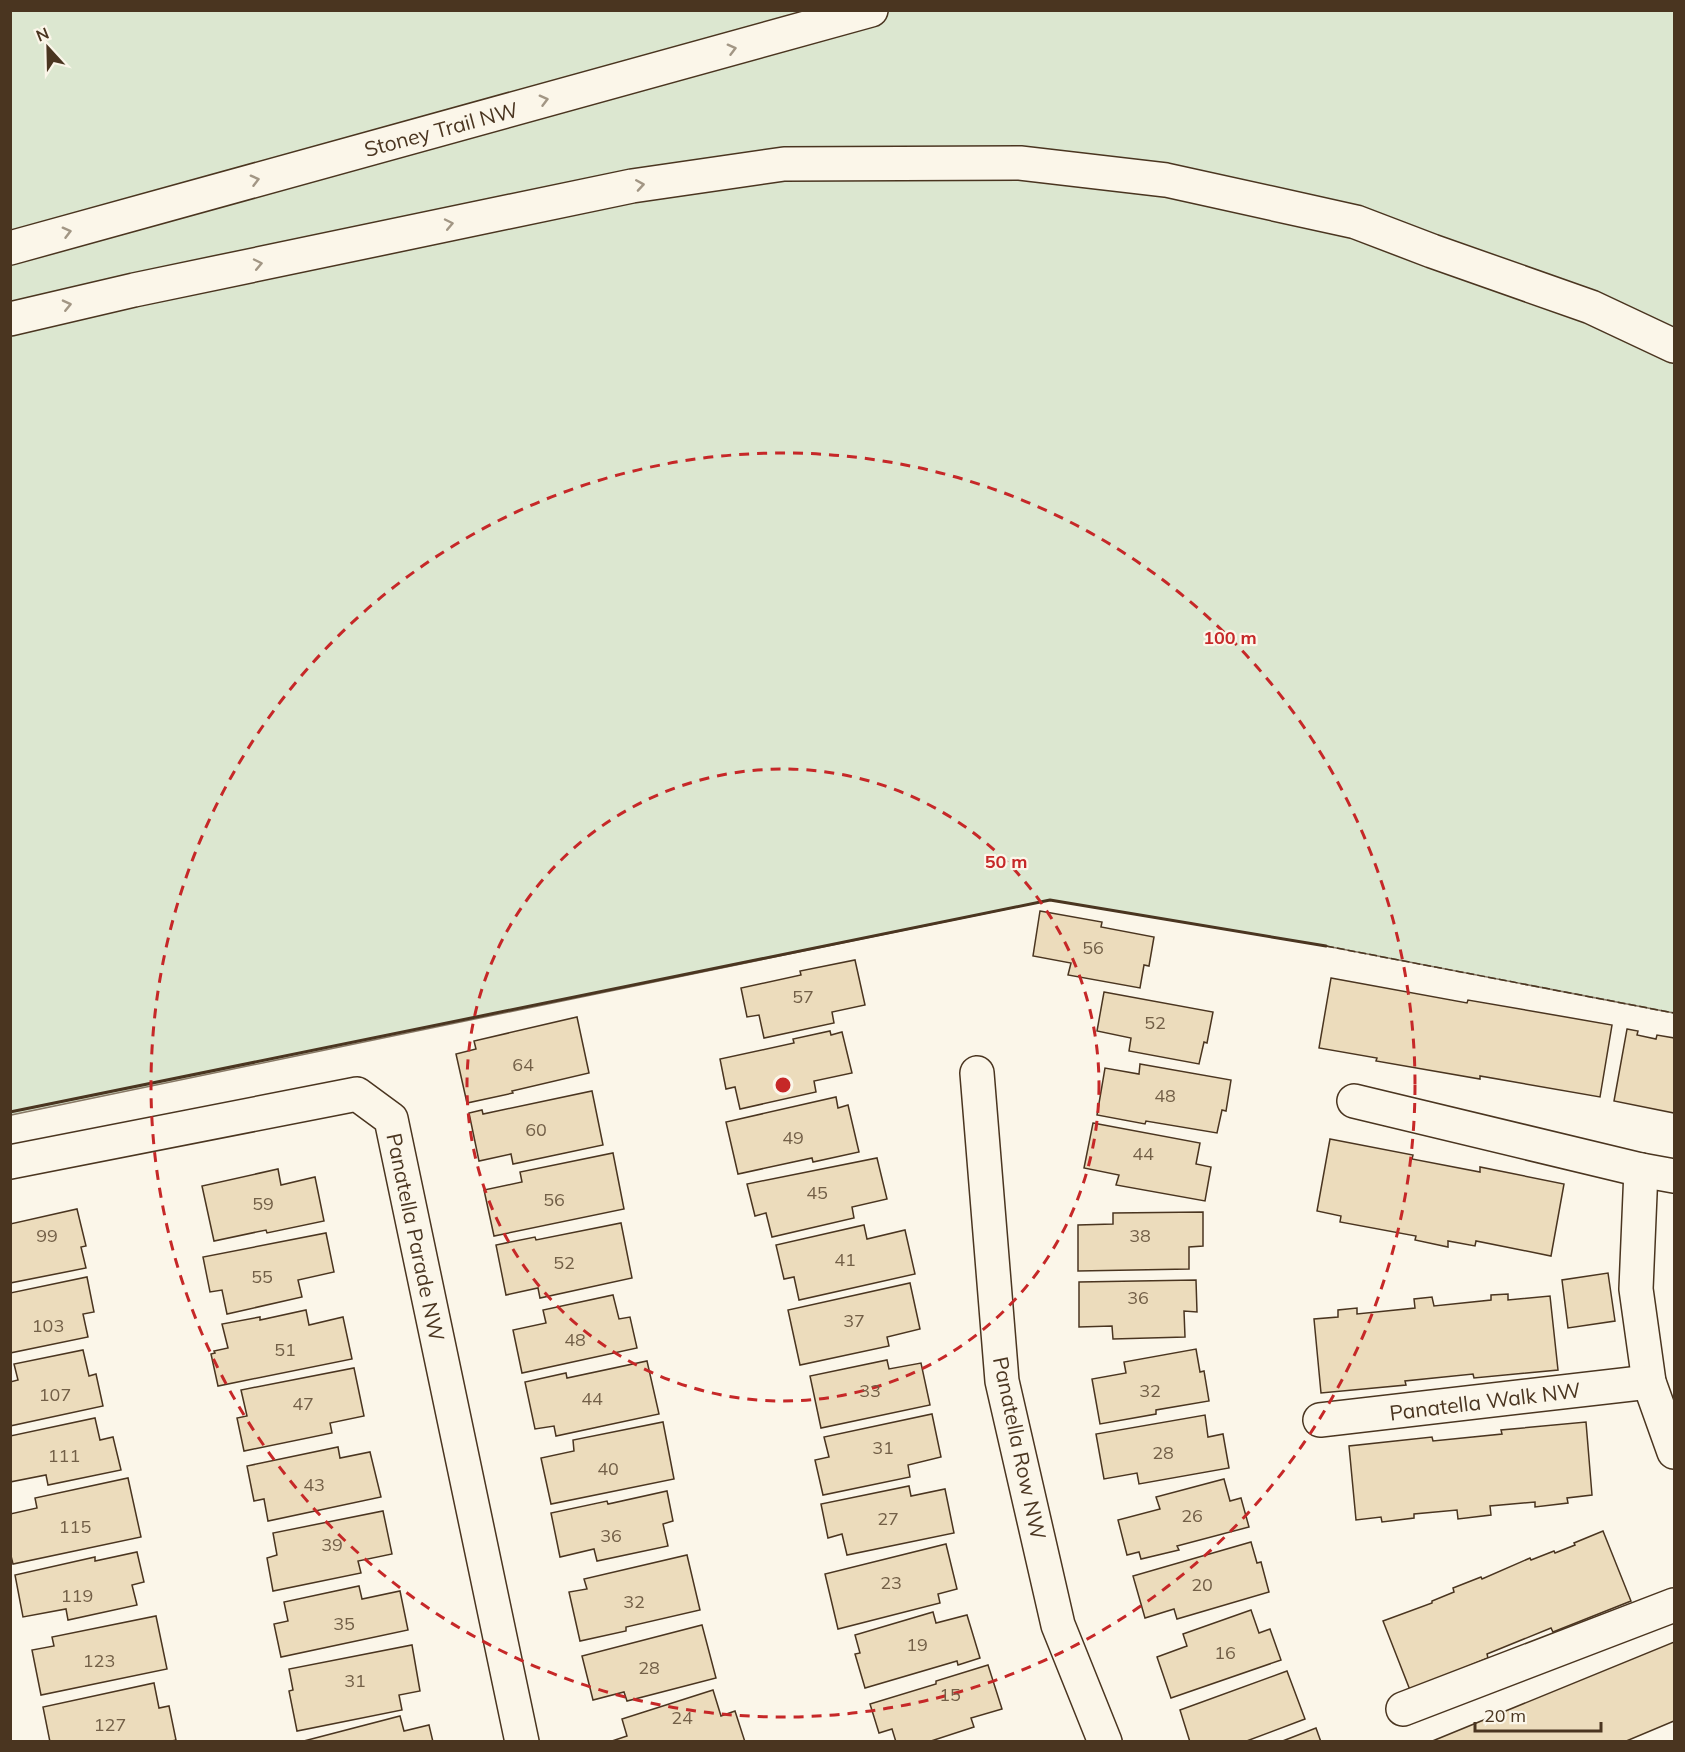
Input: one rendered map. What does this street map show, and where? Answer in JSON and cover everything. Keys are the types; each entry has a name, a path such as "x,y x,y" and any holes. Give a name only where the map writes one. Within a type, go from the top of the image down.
{"main road":[{"name":"Stoney Trail NW","path":"10,248 871,10"},
{"path":"10,319 146,287 632,186 784,164 1020,164 1166,180 1356,222 1591,307 1674,346"},
{"name":"Panatella Row NW","path":"977,1073 1002,1381 1058,1625 1105,1742"},
{"name":"Panatella Parade NW","path":"10,1162 357,1094 391,1119 522,1742"},
{"path":"1354,1101 1674,1176"},
{"path":"1641,1170 1635,1289 1649,1382 1674,1452"},
{"name":"Panatella Walk NW","path":"1320,1420 1649,1382"},
{"path":"1403,1708 1674,1605"}],"green space":[{"path":"11,11 1674,11 1674,1013 1326,946 1050,900 11,1115"}],"building":[{"path":"1040,911 1102,922 1101,927 1154,937 1149,966 1144,965 1140,988 1068,975 1071,963 1033,956"},
{"path":"855,960 865,1005 832,1012 834,1023 764,1038 759,1015 747,1017 741,988 801,975 800,971"},
{"path":"1331,978 1467,1003 1468,1000 1612,1025 1600,1097 1376,1061 1377,1058 1319,1048"},
{"path":"1104,992 1213,1012 1207,1043 1204,1042 1199,1064 1129,1051 1131,1038 1097,1031"},
{"path":"577,1017 589,1073 467,1103 456,1054 476,1049 474,1041"},
{"path":"1627,1029 1638,1031 1637,1035 1656,1039 1657,1035 1674,1038 1674,1113 1614,1101"},
{"path":"830,1031 831,1035 842,1032 852,1073 814,1081 816,1092 740,1109 735,1087 726,1089 720,1059 794,1043 793,1039"},
{"path":"1140,1064 1231,1080 1226,1111 1222,1110 1217,1133 1097,1115 1105,1068 1139,1074"},
{"path":"592,1091 603,1145 513,1164 511,1154 479,1161 469,1113 482,1110 483,1114"},
{"path":"836,1097 838,1108 848,1105 859,1152 813,1162 812,1158 738,1174 726,1122"},
{"path":"1093,1123 1200,1143 1196,1164 1211,1167 1205,1201 1116,1185 1119,1175 1084,1168"},
{"path":"1330,1139 1413,1155 1412,1159 1480,1172 1480,1167 1564,1184 1551,1256 1476,1241 1475,1246 1448,1241 1448,1247 1415,1240 1416,1236 1340,1222 1341,1216 1317,1211"},
{"path":"613,1153 624,1209 494,1236 484,1190 522,1182 520,1172"},
{"path":"877,1158 887,1199 852,1207 854,1218 772,1237 766,1213 755,1216 747,1184"},
{"path":"278,1169 281,1185 315,1177 324,1221 214,1241 202,1186"},
{"path":"77,1209 86,1246 81,1247 86,1268 10,1283 10,1224"},
{"path":"1203,1212 1203,1246 1189,1247 1189,1269 1078,1271 1078,1225 1113,1224 1113,1213"},
{"path":"621,1223 632,1278 540,1298 538,1288 506,1295 496,1245 535,1237 536,1240"},
{"path":"864,1225 867,1239 905,1230 915,1274 799,1300 794,1277 784,1279 776,1245"},
{"path":"326,1233 334,1272 298,1280 302,1297 227,1314 222,1290 210,1292 203,1257"},
{"path":"1608,1273 1615,1321 1568,1328 1562,1280"},
{"path":"87,1277 94,1312 83,1314 88,1337 10,1353 10,1293"},
{"path":"1196,1280 1197,1312 1184,1311 1185,1337 1113,1339 1112,1326 1079,1327 1079,1282"},
{"path":"910,1283 920,1329 887,1337 889,1346 800,1365 788,1310"},
{"path":"1508,1294 1508,1300 1550,1296 1558,1370 1474,1378 1473,1374 1405,1381 1406,1385 1321,1393 1314,1319 1338,1317 1338,1310 1357,1308 1357,1314 1415,1308 1414,1299 1432,1297 1434,1306 1491,1300 1491,1295"},
{"path":"613,1295 619,1319 630,1317 637,1348 522,1373 513,1330 546,1323 543,1310"},
{"path":"306,1310 309,1325 343,1317 352,1359 218,1386 211,1354 215,1353 214,1351 228,1348 222,1324 260,1317 260,1320"},
{"path":"1196,1349 1200,1372 1204,1371 1209,1401 1156,1410 1156,1414 1100,1424 1092,1379 1126,1373 1124,1362"},
{"path":"83,1350 89,1376 96,1374 103,1406 10,1426 10,1382 18,1380 14,1364"},
{"path":"887,1360 889,1369 921,1363 930,1405 821,1428 810,1376"},
{"path":"647,1361 659,1414 556,1436 554,1426 535,1429 525,1382 566,1373 567,1378"},
{"path":"354,1368 364,1416 330,1423 332,1433 244,1451 237,1418 247,1416 241,1390"},
{"path":"932,1414 941,1457 908,1465 910,1477 823,1495 815,1460 829,1457 824,1437"},
{"path":"1205,1415 1208,1437 1223,1434 1229,1468 1139,1484 1137,1473 1104,1479 1096,1434"},
{"path":"95,1418 100,1440 113,1437 121,1470 48,1485 46,1475 10,1482 10,1436"},
{"path":"663,1422 674,1479 551,1504 541,1458 574,1451 573,1440"},
{"path":"1586,1422 1592,1495 1567,1498 1568,1503 1535,1507 1535,1502 1490,1506 1491,1515 1458,1519 1457,1510 1414,1514 1414,1518 1382,1522 1381,1517 1356,1520 1349,1446 1432,1437 1433,1441 1502,1434 1501,1430"},
{"path":"338,1447 340,1458 370,1452 381,1497 268,1521 264,1499 254,1501 247,1466"},
{"path":"128,1478 141,1537 13,1564 10,1552 10,1514 37,1508 35,1498"},
{"path":"1224,1479 1230,1501 1241,1498 1249,1527 1177,1546 1179,1550 1141,1559 1139,1552 1127,1555 1118,1520 1160,1509 1156,1497"},
{"path":"909,1486 911,1496 945,1489 954,1533 847,1555 842,1534 828,1538 821,1504"},
{"path":"667,1491 673,1521 663,1524 668,1546 597,1561 594,1549 560,1557 551,1513"},
{"path":"383,1511 392,1554 358,1561 361,1573 273,1591 267,1558 277,1555 273,1533"},
{"path":"1603,1531 1631,1601 1553,1632 1551,1628 1487,1654 1488,1658 1410,1690 1383,1621 1432,1603 1454,1592 1453,1588 1481,1577 1482,1579 1530,1558 1531,1560 1554,1551 1555,1553"},
{"path":"1251,1542 1257,1563 1261,1562 1269,1592 1177,1619 1174,1609 1145,1618 1133,1576"},
{"path":"946,1544 957,1589 938,1594 940,1603 838,1629 825,1574"},
{"path":"137,1552 144,1582 132,1585 137,1605 68,1620 66,1609 23,1617 15,1575 95,1557 95,1561"},
{"path":"687,1555 700,1610 626,1627 626,1631 580,1641 569,1592 587,1589 584,1579"},
{"path":"359,1586 362,1599 400,1591 408,1630 281,1657 274,1624 288,1621 284,1602"},
{"path":"1251,1610 1259,1633 1270,1629 1281,1660 1171,1698 1157,1657 1187,1646 1183,1634"},
{"path":"933,1612 936,1623 967,1615 980,1658 958,1665 957,1661 865,1688 855,1654 860,1653 855,1635"},
{"path":"156,1616 167,1669 41,1695 32,1650 54,1646 52,1637"},
{"path":"702,1625 716,1678 627,1701 624,1692 593,1700 582,1656"},
{"path":"1674,1642 1674,1721 1624,1742 1430,1742"},
{"path":"412,1645 420,1691 399,1695 402,1710 297,1731 289,1691 293,1690 289,1669"},
{"path":"988,1665 1002,1709 971,1718 974,1727 928,1742 896,1742 892,1729 879,1733 870,1704"},
{"path":"1287,1671 1305,1719 1244,1742 1190,1742 1180,1710"},
{"path":"154,1683 159,1708 169,1706 176,1740 168,1742 50,1742 43,1707"},
{"path":"713,1690 721,1716 735,1711 745,1742 609,1742 627,1736 622,1719"},
{"path":"400,1716 404,1731 429,1725 433,1742 300,1742"},
{"path":"1316,1728 1321,1742 1280,1742"}],"fence":[{"path":"1326,946 1674,1013"}],"wall":[{"path":"10,1112 1050,900 1326,946"}]}
